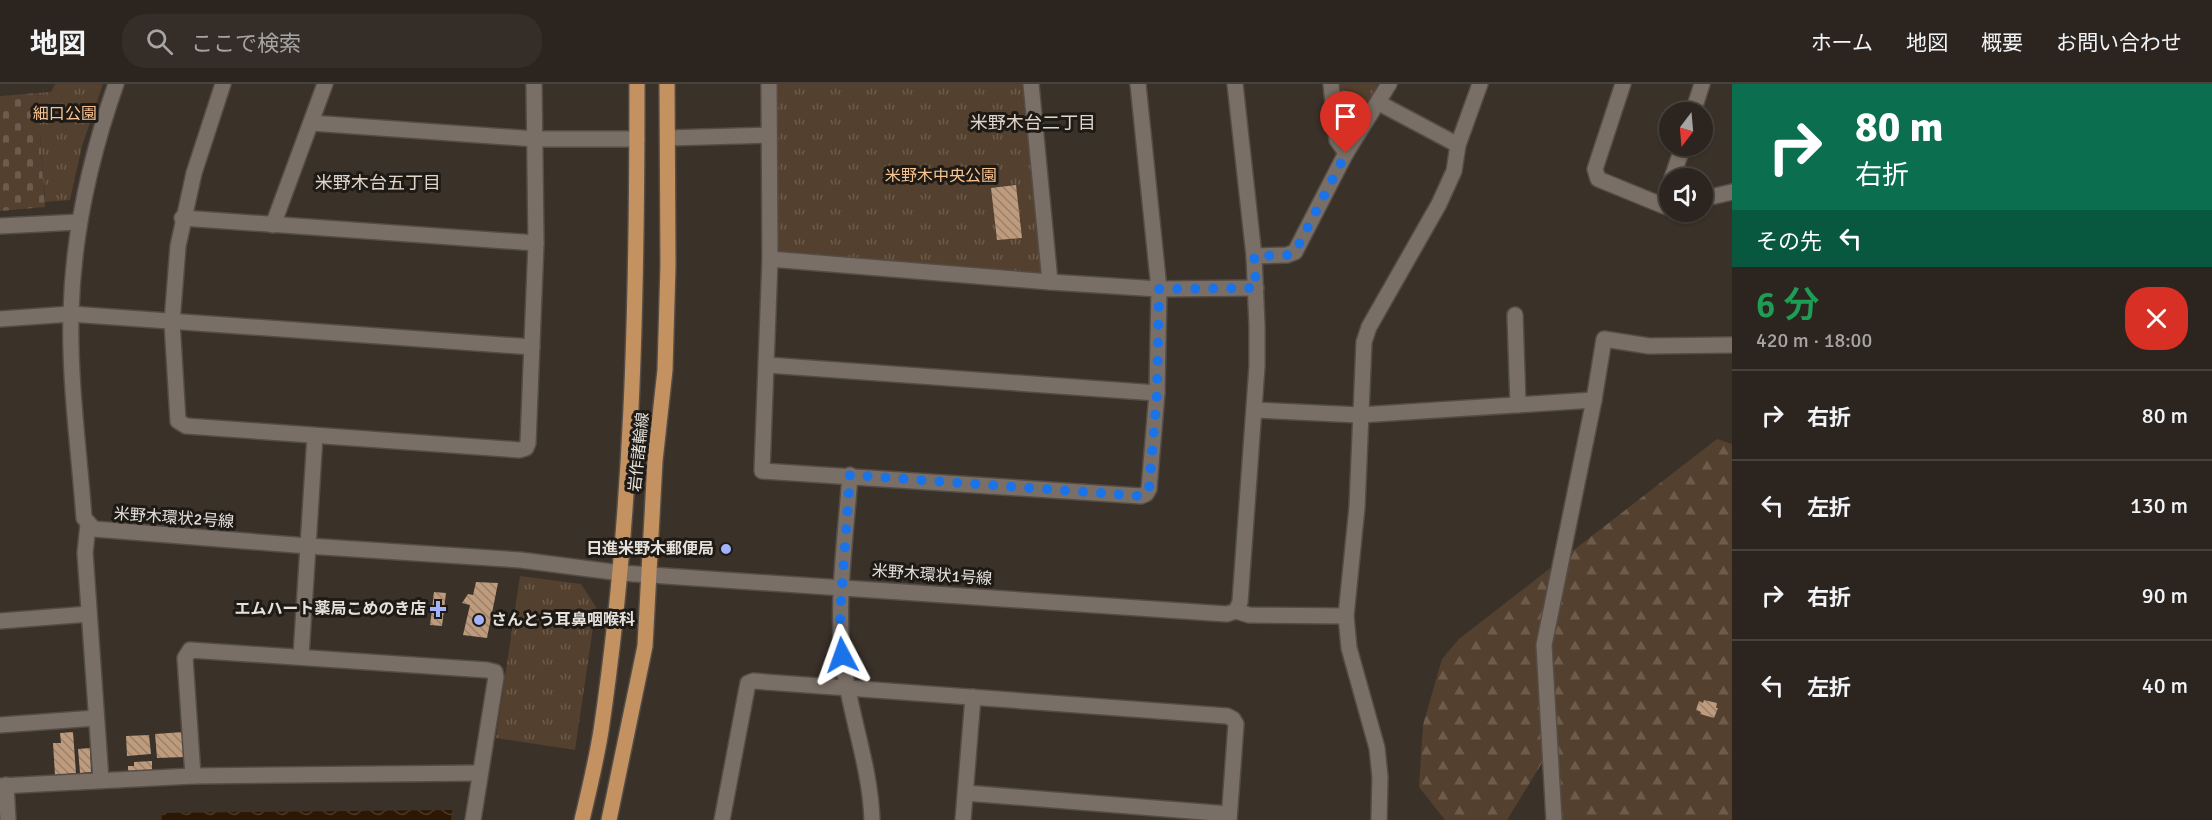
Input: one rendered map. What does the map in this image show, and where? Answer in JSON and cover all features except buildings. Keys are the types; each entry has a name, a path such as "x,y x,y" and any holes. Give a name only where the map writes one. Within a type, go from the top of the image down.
{"main road":[{"name":"岩作諸輪線","path":"582,820 600,733 621,573 630,461 636,299 638,84"},
{"name":"岩作諸輪線","path":"609,820 645,646 655,461 665,370 668,84"}],"street":[{"path":"101,780 89,614 86,553 88,524 84,518 74,399 71,314 79,222 101,128 116,84"},
{"path":"223,84 194,173 182,218 178,246 172,322 178,421 186,426 520,450 526,448 528,443 536,243 534,84"},
{"path":"273,225 325,84"},
{"path":"769,84 770,260 762,471 850,475 1141,496 1149,489 1157,393 1159,289 1138,84"},
{"path":"1031,84 1050,282"},
{"path":"1235,84 1254,256 1257,326 1254,410 1237,609"},
{"path":"1331,84 1337,140 1346,153"},
{"path":"1254,256 1287,255 1295,252 1346,153 1389,84"},
{"path":"1379,820 1380,777 1377,748 1350,648 1346,616 1357,507 1360,415 1366,335 1439,204 1454,171 1458,145 1480,84"},
{"path":"1623,84 1595,169 1596,175 1598,179 1659,204"},
{"path":"1696,102 1702,84"},
{"path":"1379,103 1458,145"},
{"path":"311,123 535,140 637,139"},
{"path":"668,138 769,135"},
{"path":"1713,196 1732,192"},
{"path":"182,218 536,243"},
{"path":"0,226 79,222"},
{"path":"770,260 1159,289 1256,288"},
{"path":"0,319 71,314 531,347"},
{"path":"1515,315 1518,405"},
{"path":"1554,820 1544,645 1594,400 1604,339 1649,346 1732,345"},
{"path":"767,365 1157,393"},
{"path":"1254,410 1360,415 1594,400"},
{"path":"301,656 315,435"},
{"path":"850,475 840,616 847,688 866,770 872,820"},
{"name":"米野木環状2号線","path":"88,524 94,529 101,530 520,560 621,573"},
{"name":"米野木環状1号線","path":"621,573 1227,614 1237,609 1249,615 1346,616"},
{"path":"0,621 89,614"},
{"path":"194,776 185,658 190,650 487,670 495,672 496,677 473,820"},
{"path":"739,820 723,817 748,683 753,681 1227,717 1233,719 1236,724 1229,817 966,794"},
{"path":"963,820 973,697"},
{"path":"0,725 96,718"},
{"path":"8,820 3,785 101,780 116,782 194,776 480,773"}],"green space":[{"name":"細口公園","path":"55,84 103,84 82,146 70,200 45,202 37,93 51,92"},
{"name":"米野木中央公園","path":"775,84 1024,84 1043,268 1038,274 783,256 778,249"},
{"path":"1339,84 1378,84 1353,128 1343,124"},
{"path":"37,93 45,207 0,211 0,96"},
{"path":"1717,439 1732,444 1732,820 1555,820 1548,753 1507,820 1445,820 1419,787 1423,725 1442,659 1459,639"},
{"path":"520,576 581,584 596,607 575,750 496,738"}],"water":[{"path":"452,810 451,820 162,820 161,813"}],"place":[{"name":"日進米野木郵便局","path":"726,549"},
{"name":"エムハート薬局こめのき店","path":"438,609"},
{"name":"さんとう耳鼻咽喉科","path":"479,620"}],"district":[{"name":"米野木台二丁目","path":"1033,123"},
{"name":"米野木台五丁目","path":"378,183"}],"route":[{"path":"842,655 840,616 850,475 1141,496 1146,494 1149,489 1157,393 1159,289 1256,288 1254,256 1287,255 1295,252 1346,153"}]}
